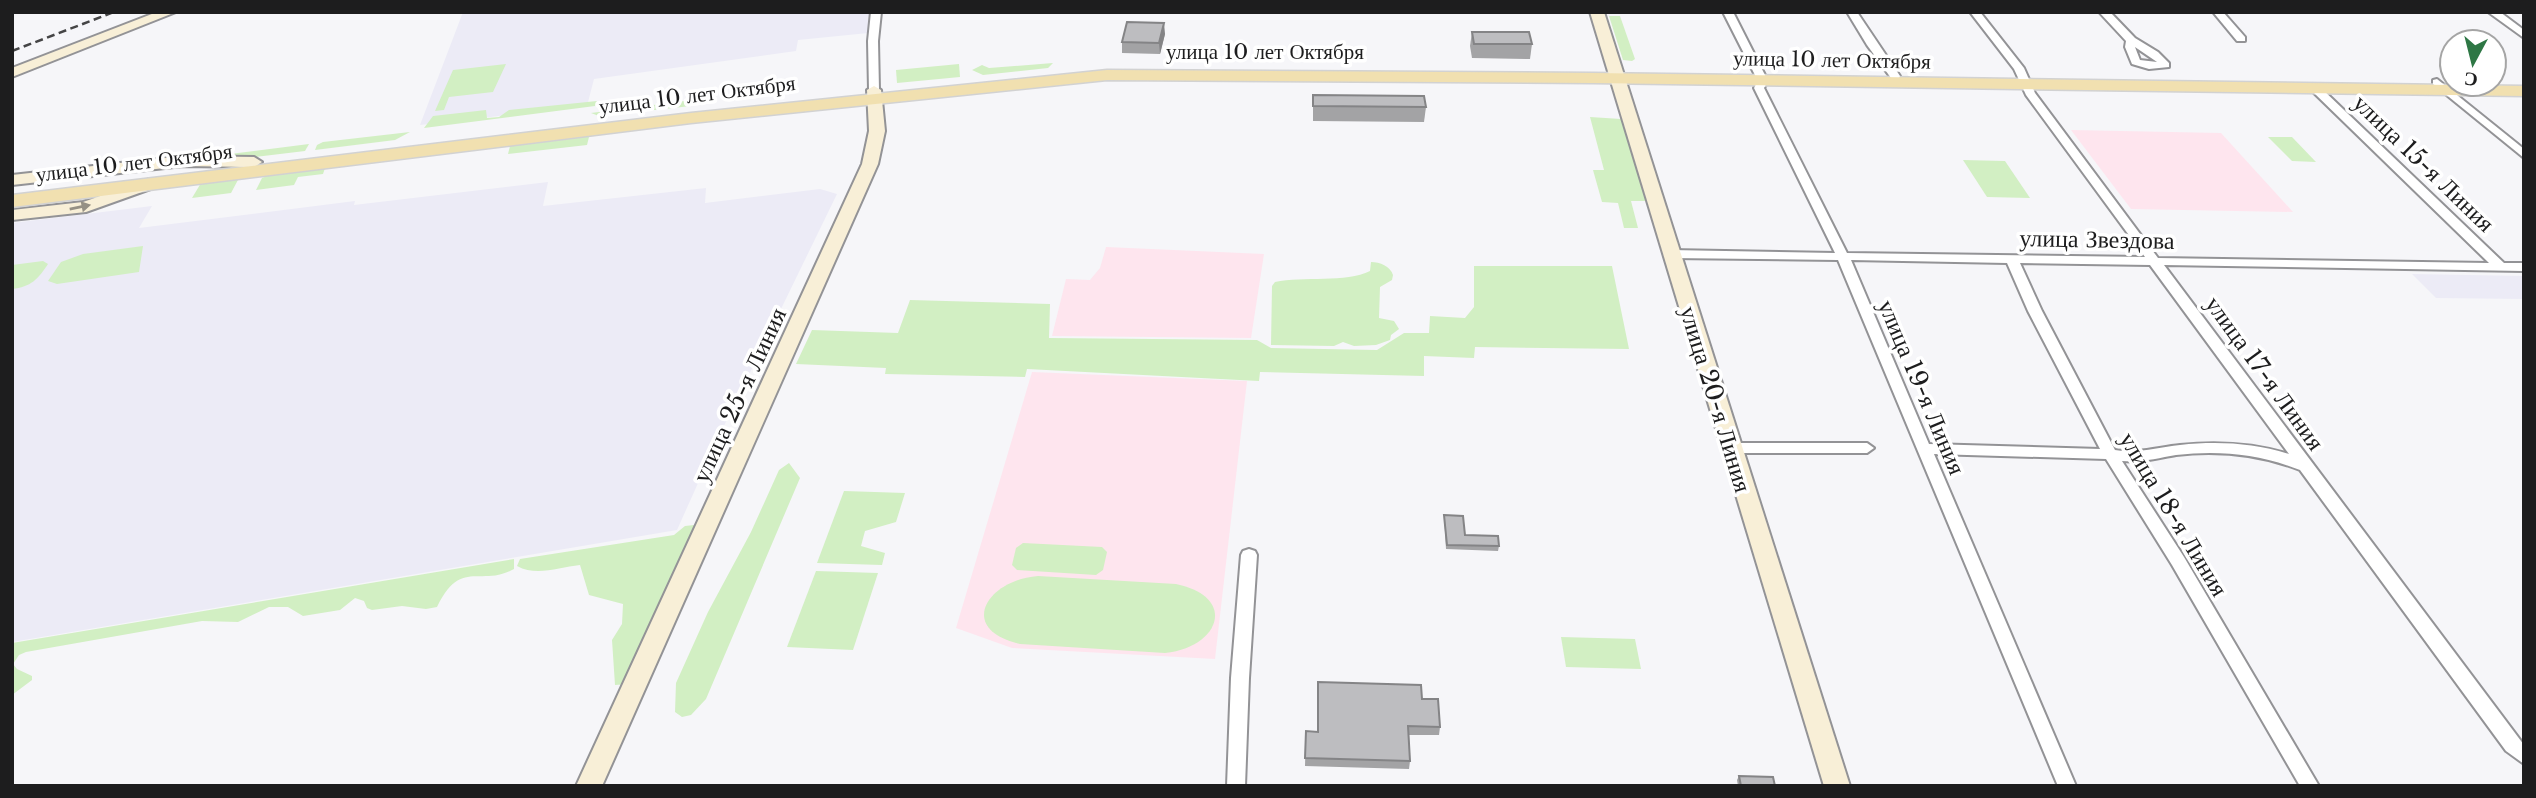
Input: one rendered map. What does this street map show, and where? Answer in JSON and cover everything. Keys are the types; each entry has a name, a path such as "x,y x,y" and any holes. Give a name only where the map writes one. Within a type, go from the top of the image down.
{"main road":[{"path":"12,73 170,12"},
{"name":"улица 20-я Линия","path":"1597,12 1837,786"},
{"name":"улица 10 лет Октября","path":"12,201 184,166 254,162 874,94 1146,74 1616,75 2317,90 2438,85"},
{"name":"улица 10 лет Октября","path":"1761,77 1895,76 2024,82 2438,85"},
{"name":"улица 10 лет Октября","path":"12,192 57,191 156,182 874,94"},
{"name":"улица 25-я Линия","path":"589,786 866,175 877,131 874,94"},
{"path":"12,180 184,166"},
{"path":"12,215 86,207 156,182"}],"street":[{"name":"улица 25-я Линия","path":"874,94 873,41 876,12"},
{"name":"улица 19-я Линия","path":"1728,12 1761,77 1759,88 1843,257 2067,786"},
{"path":"1852,12 1872,46 1895,76"},
{"name":"улица 17-я Линия","path":"1975,12 2006,50 2024,82 2306,467 2512,746 2524,756"},
{"path":"2104,12 2131,40"},
{"path":"2218,12 2241,39"},
{"path":"2493,12 2524,34"},
{"name":"улица 15-я Линия","path":"2317,90 2501,267"},
{"path":"2460,98 2524,155"},
{"name":"улица Звездова","path":"1670,254 2524,267"},
{"name":"улица 18-я Линия","path":"2012,259 2035,312 2110,454 2178,561 2310,786"},
{"path":"1730,448 1867,447"},
{"path":"1923,449 2110,454 2140,458 2177,450 2252,448 2274,453 2306,467"},
{"path":"1236,786 1249,555"}],"shaded area":[{"path":"463,12 870,12 868,33 798,40 796,51 594,79 587,106 420,125"},
{"path":"2071,130 2221,133 2293,212 2131,209"},
{"path":"548,182 543,206 706,188 705,203 820,189 837,194 721,432 677,530 12,642 12,223 152,206 139,228 355,201 354,205"},
{"path":"1106,247 1264,254 1251,338 1052,336 1066,279 1090,280 1100,268"},
{"path":"2412,274 2524,276 2524,299 2436,298"},
{"path":"1032,372 1247,381 1215,659 1012,648 956,628"}],"green space":[{"path":"1609,16 1620,16 1635,59 1632,61 1623,60"},
{"path":"1053,63 1048,68 983,75 972,70 982,65 989,68"},
{"path":"506,64 493,92 449,97 444,110 435,111 453,70"},
{"path":"959,64 960,77 897,83 896,70"},
{"path":"692,100 691,106 599,116 591,113"},
{"path":"597,101 595,106 424,128 433,116 486,110 487,118 499,117 509,110"},
{"path":"1590,117 1621,119 1646,201 1631,201 1638,228 1624,228 1618,203 1602,202 1593,170 1604,170"},
{"path":"410,132 395,140 315,150 317,145 323,142"},
{"path":"590,133 587,145 508,154 511,142"},
{"path":"2268,137 2292,137 2316,162 2292,161"},
{"path":"309,144 305,151 255,157 206,157"},
{"path":"1963,160 2005,161 2030,198 1987,197"},
{"path":"325,168 323,174 298,177 294,185 256,190 262,178 270,175"},
{"path":"239,178 231,193 192,198 201,183"},
{"path":"143,246 139,272 57,284 48,281 61,262 83,254"},
{"path":"43,261 48,264 37,278 29,284 12,289 12,265"},
{"path":"1371,262 1384,265 1393,275 1392,280 1380,287 1379,318 1394,321 1399,329 1391,335 1390,340 1376,345 1354,346 1343,342 1334,346 1271,345 1272,286 1275,282 1360,275 1370,271"},
{"path":"1474,266 1612,266 1629,349 1475,347 1474,358 1424,356 1424,376 1260,372 1259,381 1027,369 1025,377 885,374 886,368 796,364 812,330 898,333 910,300 1050,304 1049,338 1257,340 1271,348 1377,350 1404,333 1429,333 1430,316 1465,318 1474,307"},
{"path":"789,463 800,478 706,699 691,715 682,717 675,712 676,683 708,612 751,532 779,470"},
{"path":"844,491 905,493 896,522 865,531 861,546 885,553 882,565 817,563"},
{"path":"694,525 698,529 628,684 615,685 612,640 622,624 623,604 589,595 580,565 540,571 517,566 520,559 674,535 685,526"},
{"path":"1023,543 1102,547 1107,552 1103,570 1096,575 1017,570 1012,565 1016,548"},
{"path":"514,559 514,569 502,574 472,576 454,583 437,607 426,609 402,606 372,610 367,608 364,601 355,598 340,610 303,616 288,607 269,607 238,622 202,621 26,652 19,655 13,664 32,676 32,680 12,695 12,643"},
{"path":"816,571 878,573 853,650 787,647"},
{"path":"1038,576 1176,584 1196,590 1208,599 1214,610 1214,621 1209,632 1199,642 1165,653 1020,644 1000,637 989,628 984,617 986,606 993,595 1005,586 1020,579"},
{"path":"1561,637 1635,639 1641,669 1566,667"}],"building":[{"path":"1127,22 1164,23 1159,43 1122,42"},
{"path":"1472,32 1529,32 1532,44 1474,44"},
{"path":"1313,95 1424,96 1426,107 1313,106"},
{"path":"1444,515 1463,516 1465,535 1498,536 1499,546 1447,545"},
{"path":"1318,682 1421,685 1422,699 1438,699 1440,727 1408,726 1410,761 1305,758 1306,731 1318,732"},
{"path":"1739,776 1773,777 1775,786 1741,786"}],"railway":[{"path":"12,51 114,12"}]}
